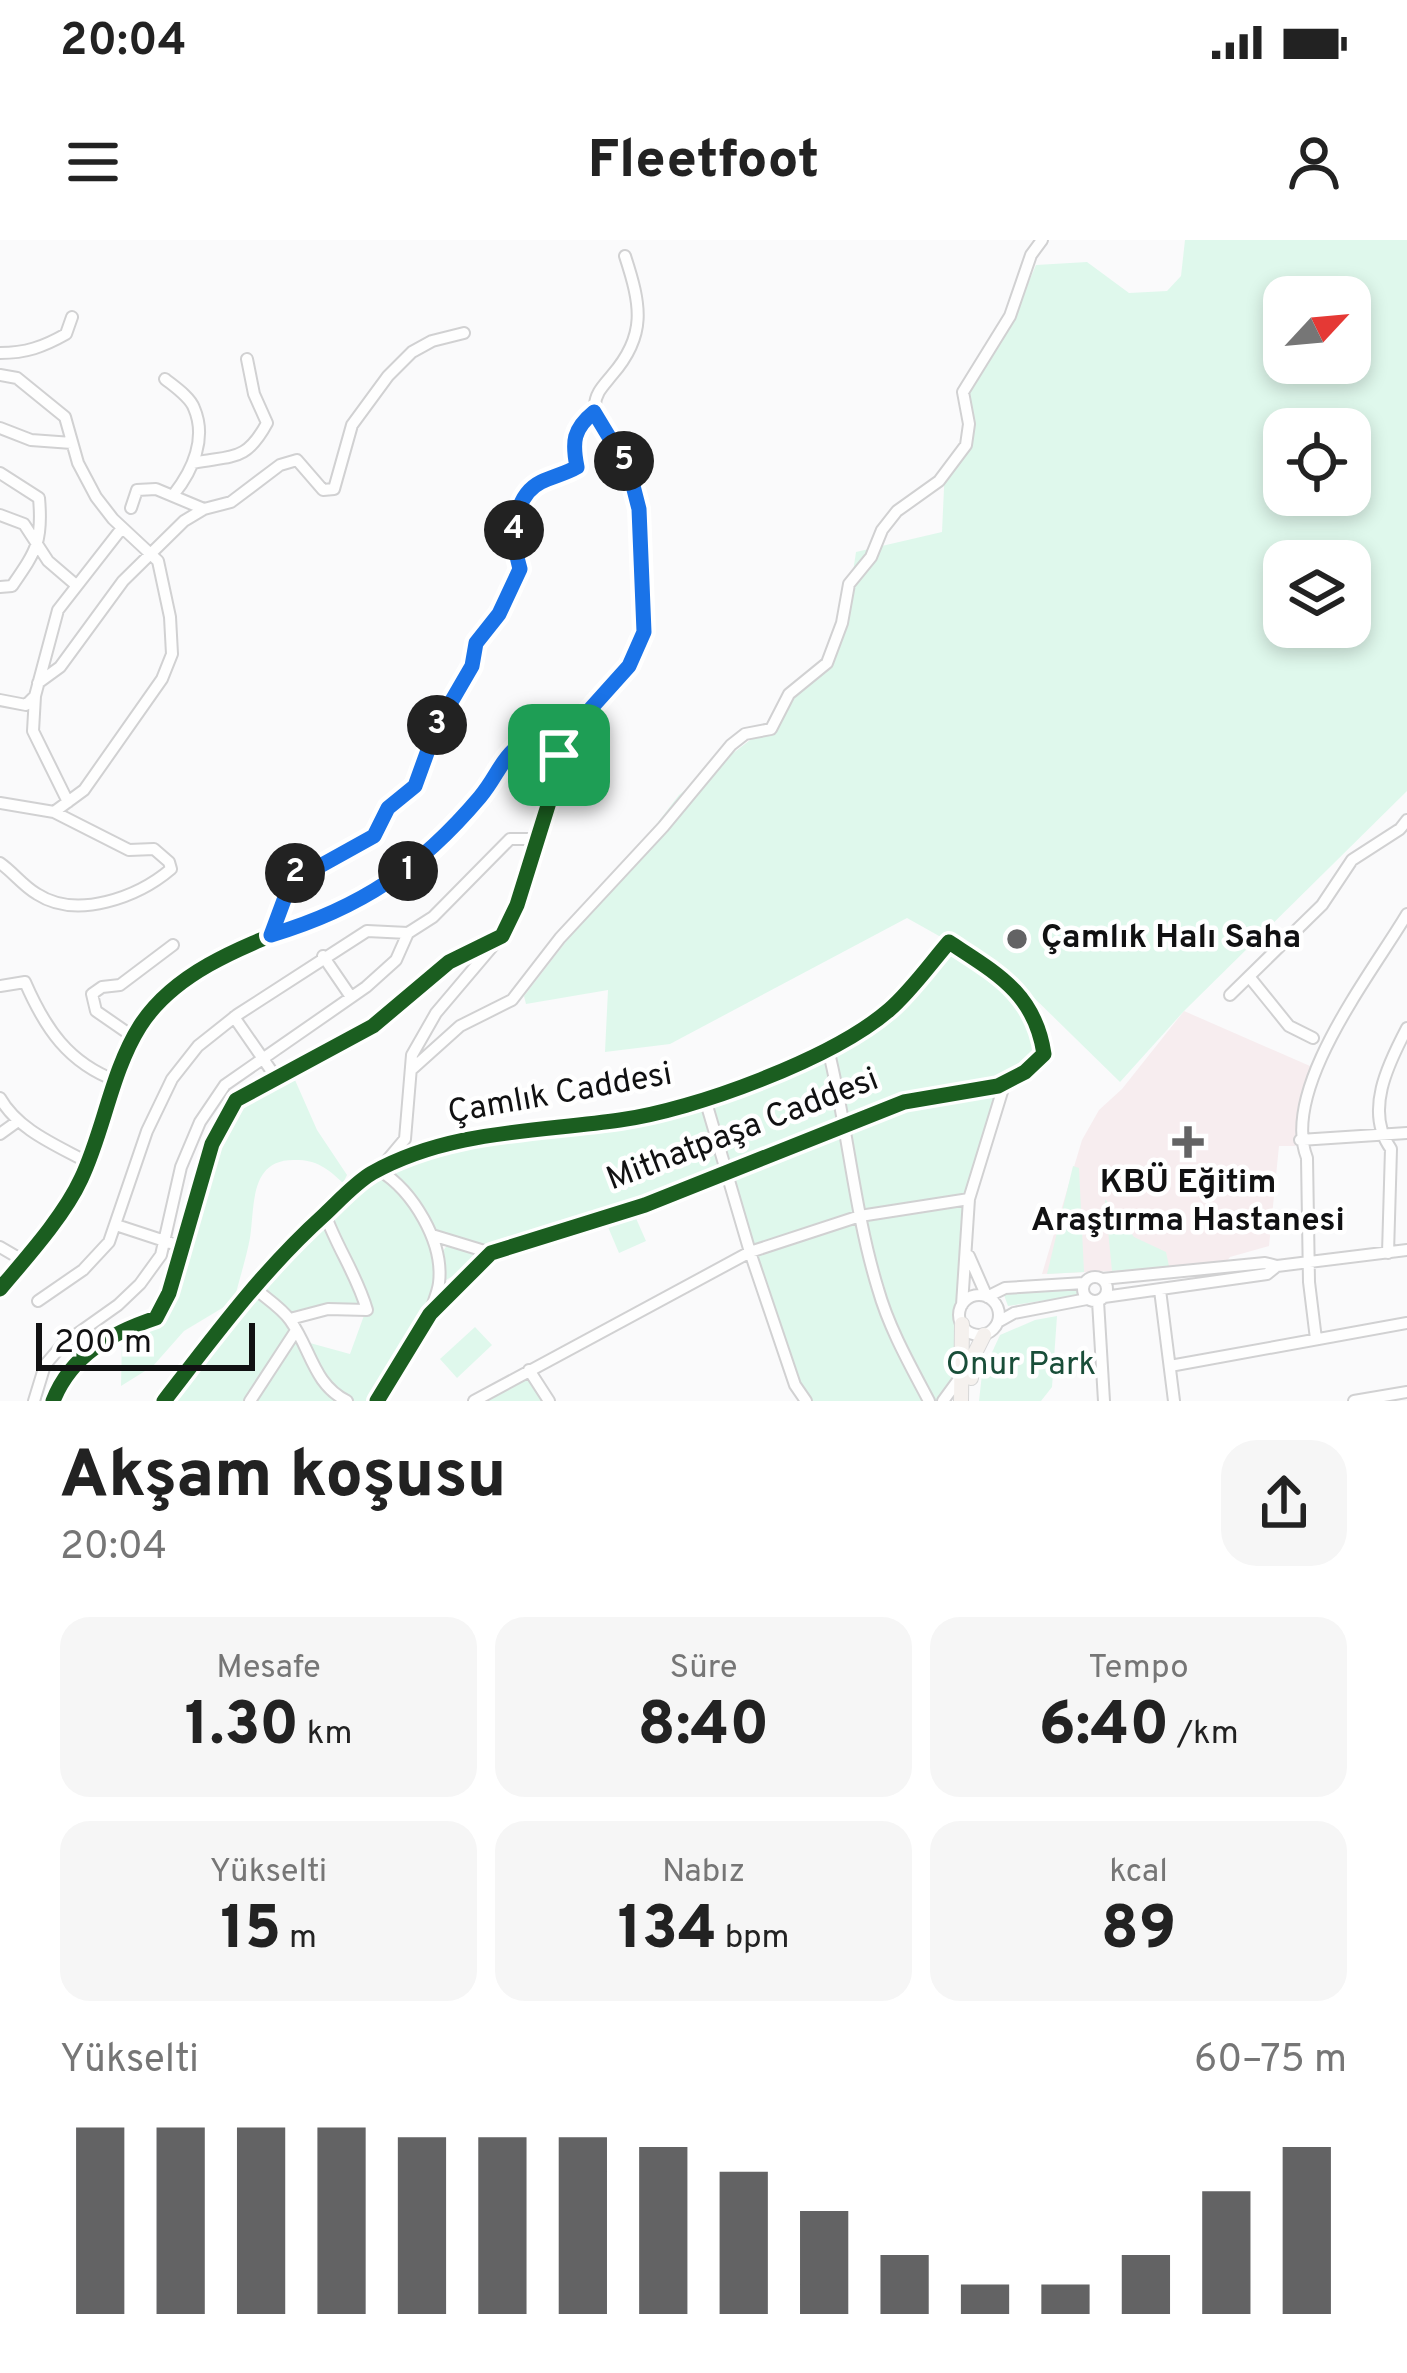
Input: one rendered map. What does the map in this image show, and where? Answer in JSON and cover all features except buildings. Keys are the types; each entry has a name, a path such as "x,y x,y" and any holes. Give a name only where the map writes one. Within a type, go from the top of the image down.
{"main road":[{"path":"962,1324 965,1401"},
{"path":"965,1401 973,1357 984,1335"}],"street":[{"path":"411,1070 460,1026 512,1000 560,938 731,745 746,734 771,729 789,694 827,663 842,623 849,584 871,557 882,530 897,512 939,481 966,445 969,424 963,392 1010,316 1026,267 1042,240"},
{"path":"430,1314 440,1284 432,1235 394,1179 379,1170 405,1139 412,1055 436,1013 502,935 517,905 555,783 559,755 576,725 629,666 644,632 639,509 629,470 594,412 596,394 638,341 638,310 625,256"},
{"path":"0,353 42,348 65,334 72,317"},
{"path":"0,700 26,705 123,581 184,521 204,509 231,502 280,465 297,460 322,490 334,489 352,425 388,376 412,352 464,333"},
{"path":"193,463 240,457 254,446 267,423 254,394 247,359"},
{"path":"0,375 17,378 65,417 96,497 158,561 172,654 162,679 107,762 84,790 54,812"},
{"path":"165,380 194,403 199,430 193,463 174,494"},
{"path":"271,935 294,873 320,866 374,836 388,808 415,786 436,728 472,666 476,643 499,614 520,569 514,530 525,497 538,483 577,467 572,443 579,424 594,412"},
{"path":"0,428 31,440 72,443"},
{"path":"0,473 39,498 39,547 12,586 0,587"},
{"path":"131,508 137,490 156,489 204,509"},
{"path":"0,515 24,524 48,561 76,585"},
{"path":"68,802 33,731 37,690 58,610 122,528"},
{"path":"0,1289 81,1181 135,1038 170,993 251,940 308,924 388,884 421,861 483,794 505,755 526,739 549,742 559,755"},
{"path":"0,802 54,812 129,850 154,849 171,869 151,886 87,907 39,896 0,863"},
{"path":"1230,995 1322,905 1352,860 1407,820"},
{"path":"34,1401 50,1360 63,1344 140,1284 161,1255 181,1167 200,1122 225,1085 396,960 409,933 433,916 510,838 535,839"},
{"path":"1316,1339 1307,1158 1300,1140 1320,1058 1407,914"},
{"path":"38,1301 83,1270 110,1243 147,1131 172,1079 198,1046 323,956 367,931 409,933"},
{"path":"53,1401 63,1378 88,1351 126,1328 156,1318 183,1247 212,1144 236,1100 373,1026 449,962 502,935"},
{"name":"Çamlık Caddesi","path":"164,1401 252,1286 325,1214 379,1170 454,1141 624,1120 705,1099 828,1049 888,1010 949,942 1012,984 1040,1027 1044,1054 1005,1082"},
{"path":"135,1038 96,1011 92,994 102,987 120,986 173,945"},
{"path":"323,956 351,997"},
{"path":"1251,979 1283,1020 1313,1038"},
{"path":"0,986 25,982 41,1018 68,1055 117,1081"},
{"path":"234,1017 277,1079"},
{"path":"1388,1253 1391,1149 1382,1137 1379,1088 1407,1028"},
{"path":"828,1049 878,1292 929,1401"},
{"path":"1005,1082 969,1199 962,1324 971,1333 984,1335 1014,1313 1267,1274 1277,1266"},
{"name":"Mithatpaşa Caddesi","path":"377,1401 430,1314 491,1252 645,1204 904,1102 1005,1082"},
{"path":"0,1098 18,1121 87,1162"},
{"path":"705,1099 750,1252 795,1384 806,1401"},
{"path":"0,1134 18,1121"},
{"path":"1300,1140 1407,1133"},
{"path":"474,1401 750,1252 860,1216 969,1199"},
{"path":"250,1401 292,1326 328,1309 367,1310 358,1280 338,1251 325,1214"},
{"path":"116,1225 183,1247"},
{"path":"432,1235 491,1252"},
{"path":"0,1247 24,1261"},
{"path":"962,1305 972,1297 987,1297 1005,1288 1084,1283 1092,1277 1102,1280 1265,1263 1277,1266 1407,1250"},
{"path":"968,1252 986,1275 1005,1288"},
{"path":"968,1252 987,1297 998,1309 998,1322"},
{"path":"1096,1299 1106,1286 1102,1280"},
{"path":"1084,1283 1096,1299 1104,1401"},
{"path":"252,1286 292,1326 309,1362 333,1395 343,1400"},
{"path":"1160,1290 1174,1401"},
{"path":"1170,1366 1407,1323"},
{"path":"943,1401 973,1357"},
{"path":"50,1360 63,1378"},
{"path":"529,1370 549,1401"},
{"path":"1354,1401 1407,1392"}],"shaded area":[{"name":"KBÜ Eğitim Araştırma Hastanesi","path":"1184,1011 1310,1066 1295,1146 1279,1146 1269,1246 1230,1257 1223,1266 1042,1274 1082,1140 1099,1110 1122,1089"}],"green space":[{"path":"1185,240 1407,240 1407,791 1184,1011 1120,1082 1025,989 992,969 1040,1027 1044,1054 1005,1082 969,1199 960,1318 964,1372 943,1401 806,1401 726,1173 491,1253 433,1235 439,1284 430,1314 377,1401 164,1401 252,1286 369,1174 454,1141 684,1106 828,1049 888,1011 948,941 907,918 670,1044 605,1052 608,990 526,1004 524,996 679,795 776,720 822,660 845,624 856,552 942,532 945,466 969,449 967,385 1016,311 1036,265 1087,262 1129,293 1167,291 1181,276","holes":["366,1310 350,1354 299,1340 291,1319"]},
{"path":"295,1080 317,1130 347,1175 343,1183 310,1161 269,1167 257,1187 234,1301 184,1331 153,1366 121,1386 122,1339 163,1324 215,1147 233,1111 244,1101"},
{"path":"1073,1166 1079,1168 1084,1272 1047,1274"},
{"path":"1105,1199 1134,1237 1166,1252 1169,1266 1112,1271"},
{"path":"635,1216 646,1241 619,1253 608,1227"},
{"path":"448,1244 476,1256 477,1262 446,1280 443,1251"},
{"path":"1079,1287 1080,1295 1008,1306 1004,1295"},
{"name":"Onur Park","path":"1057,1316 1052,1387 1041,1401 979,1401 982,1374 1000,1335"},
{"path":"475,1327 492,1345 457,1378 440,1359"},
{"path":"529,1370 549,1401 474,1401"}],"cycle path":[{"path":"0,1289 74,1193 130,1044 162,999 221,958 390,883 451,832 517,746 526,739 549,742 559,755 555,783 517,905 502,936 449,962 373,1026 236,1100 212,1144 169,1293 156,1318 94,1348 70,1371 53,1401"},
{"path":"164,1401 301,1236 359,1182 401,1159 462,1140 650,1114 761,1080 864,1028 897,1003 949,942 1011,987 1032,1015 1044,1054 1025,1072 998,1086 904,1102 645,1205 491,1253 430,1314 377,1401"}],"place":[{"name":"Çamlık Halı Saha","path":"1017,939"},
{"name":"KBÜ Eğitim Araştırma Hastanesi","path":"1188,1142"}],"route":[{"path":"594,412 629,470 639,509 644,632 629,666 576,725 559,755 549,742 526,739 505,755 483,794 421,861 388,884 308,924 271,935 294,873 320,866 374,836 388,808 415,786 436,728 472,666 476,643 499,614 520,569 514,530 525,497 538,483 577,467 572,443 579,424 594,412"}]}
